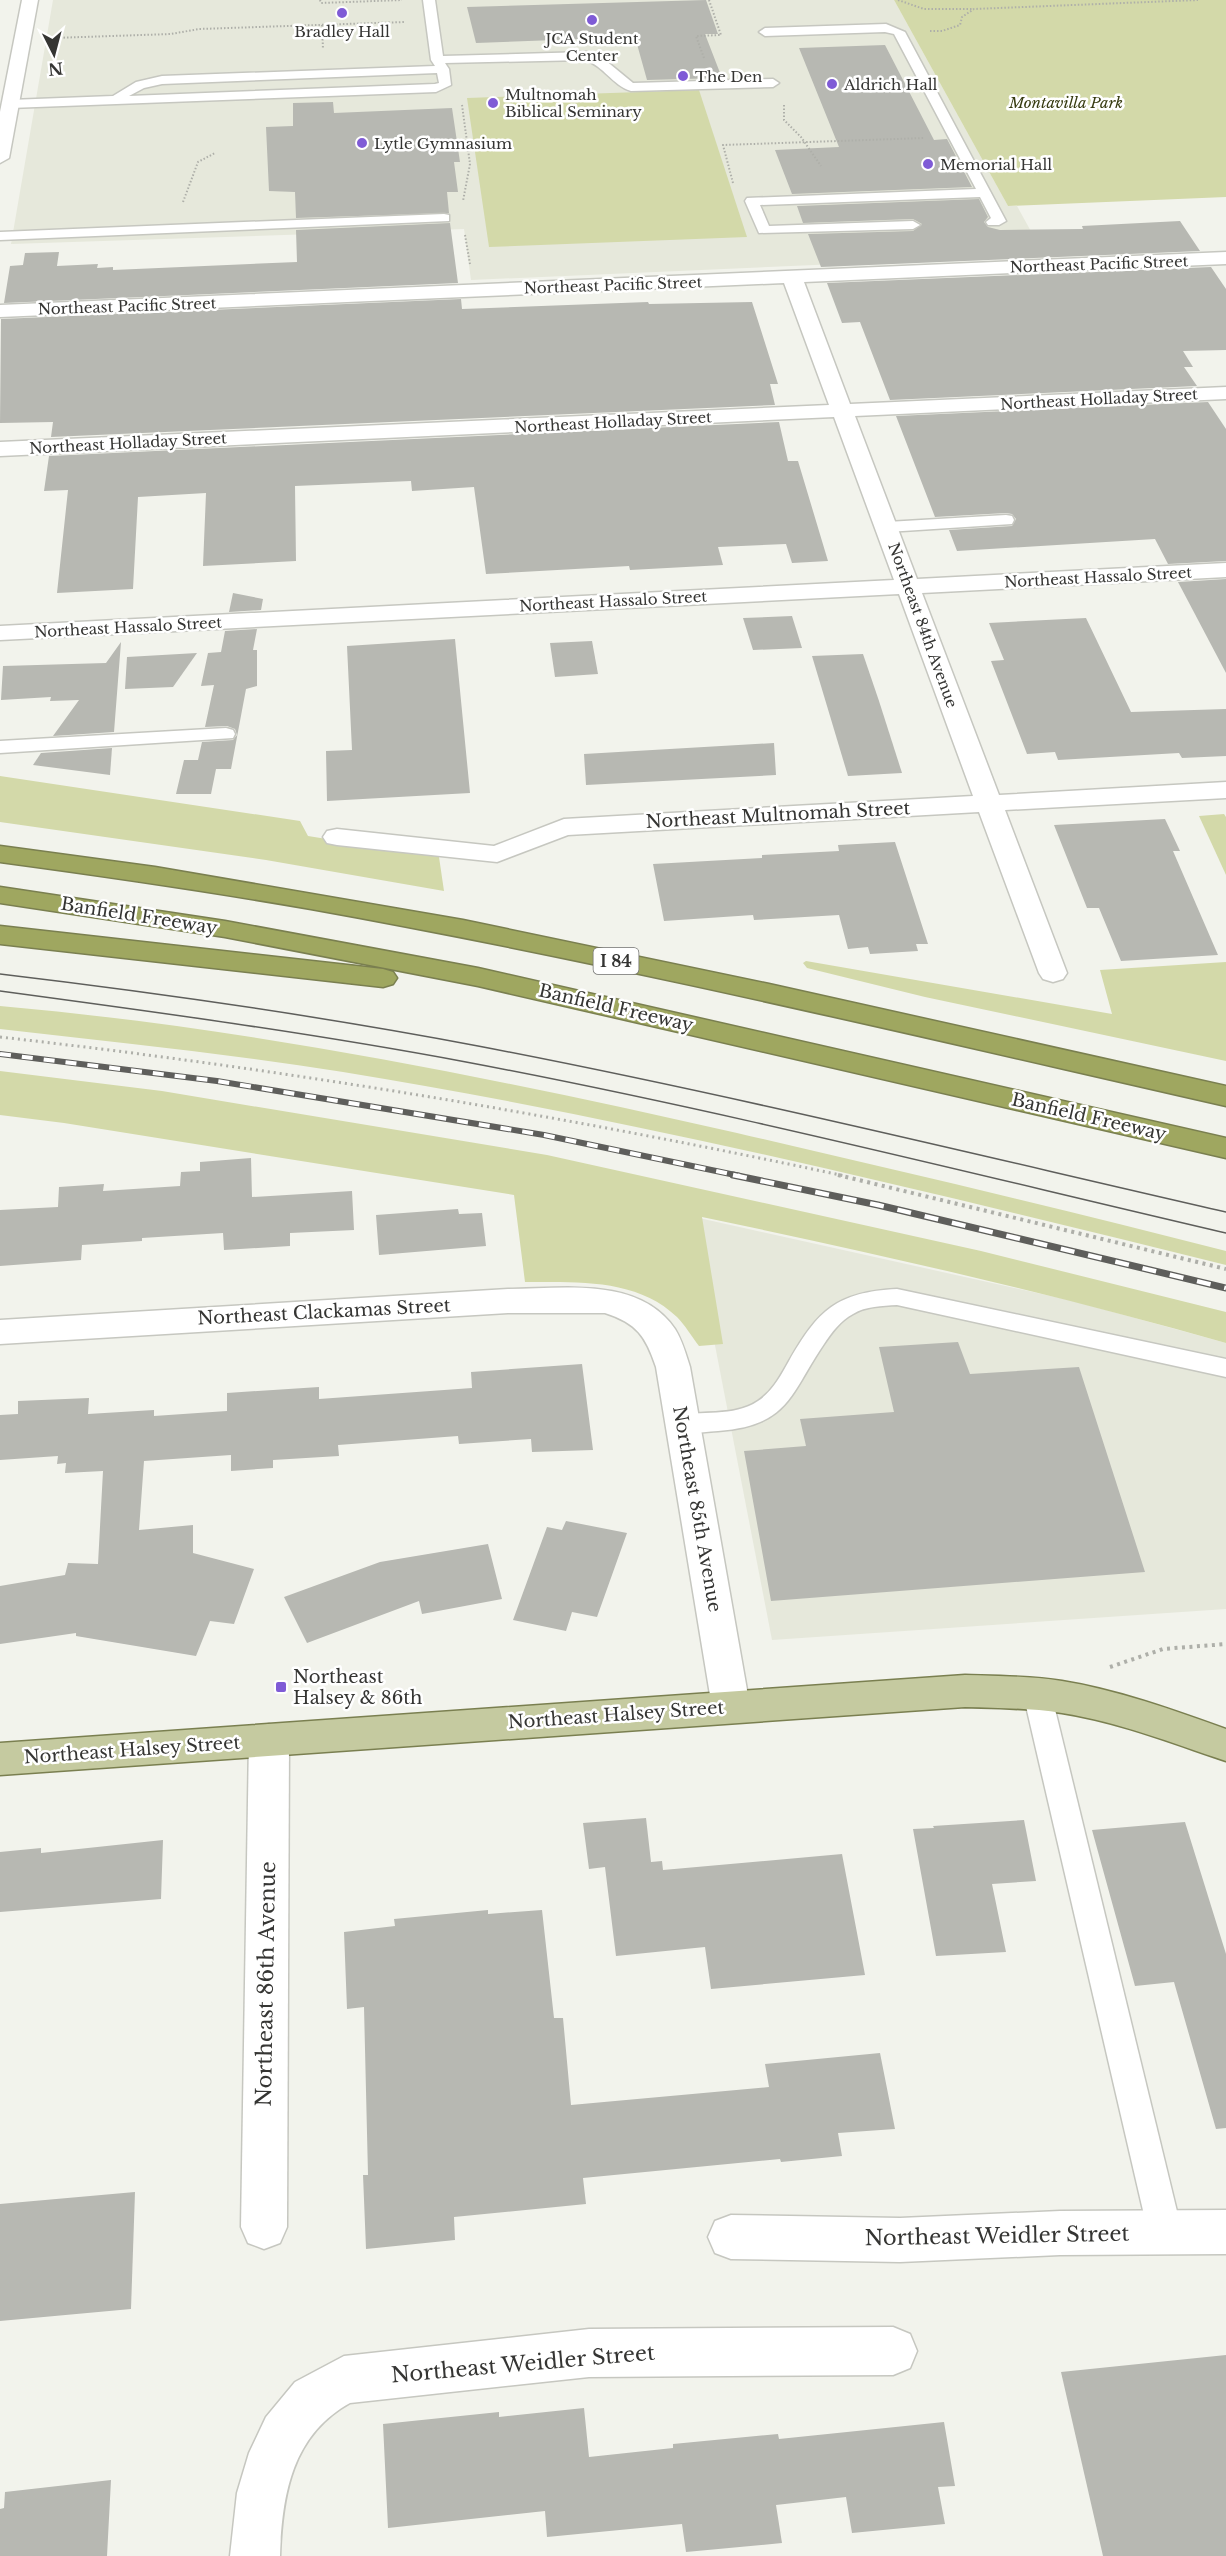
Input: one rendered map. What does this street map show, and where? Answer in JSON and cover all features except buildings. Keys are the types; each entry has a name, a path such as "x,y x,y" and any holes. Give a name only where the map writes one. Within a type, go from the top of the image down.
{"highway":[{"name":"I 84","path":"0,854 250,891 481,933 1226,1096"},
{"name":"Banfield Freeway","path":"0,896 248,933 589,1001 1226,1149"},
{"path":"0,935 589,1001"}],"main road":[{"name":"Northeast Halsey Street","path":"0,1759 965,1691 1037,1693 1077,1700 1160,1720 1226,1745"}],"street":[{"path":"0,158 30,0"},
{"name":"Northeast Pacific Street","path":"0,311 1226,258"},
{"name":"Northeast 84th Avenue","path":"792,277 1053,973"},
{"name":"Northeast Holladay Street","path":"0,449 1226,393"},
{"name":"Northeast Hassalo Street","path":"0,633 1226,570"},
{"name":"Northeast Multnomah Street","path":"337,837 497,854 564,827 1226,790"},
{"name":"Northeast Clackamas Street","path":"0,1332 508,1301 607,1301 645,1318"},
{"name":"Northeast 85th Avenue","path":"645,1318 662,1336 668,1349 730,1707"},
{"name":"Northeast 86th Avenue","path":"264,2227 269,1740"},
{"name":"Northeast Weidler Street","path":"731,2237 900,2240 1226,2232"},
{"name":"Northeast Weidler Street","path":"255,2556 255,2539 265,2475 282,2433 310,2400 344,2380 589,2353 893,2351"}],"lane":[{"path":"10,104 422,89 445,85 429,0"},
{"path":"765,32 886,28 899,32 999,221 993,222"},
{"path":"112,101 140,85 162,80 586,56 602,61 625,85 631,87 773,83"},
{"path":"913,225 764,230 752,201 985,193"},
{"path":"0,236 444,218"},
{"path":"887,527 1006,520"},
{"path":"0,747 226,734"},
{"path":"682,1424 748,1417 764,1410 782,1396 823,1323 851,1303 877,1297 897,1297 1226,1368"},
{"path":"1037,1693 1166,2232"}],"path":[{"path":"320,0 321,3 408,0"},
{"path":"706,64 696,36 722,35 709,0"},
{"path":"898,0 904,4 924,7 974,9 1198,0"},
{"path":"899,32 942,31 960,25 962,17 974,9"},
{"path":"22,38 432,21"},
{"path":"773,83 784,85 783,118 821,166"},
{"path":"445,85 461,97 470,164 463,203"},
{"path":"735,189 723,145 955,137"},
{"path":"177,228 177,214 189,192 198,162 215,153"},
{"path":"465,229 474,291"},
{"path":"0,1037 212,1061 561,1118 875,1183 1226,1269"},
{"path":"1100,1671 1163,1648 1226,1644"}],"shaded area":[{"name":"Multnomah Biblical Seminary","path":"53,0 894,0 1008,206 1017,206 1044,255 471,280 464,229 11,244"},
{"path":"690,1216 1073,1301 1226,1343 1226,1609 772,1640"}],"green space":[{"name":"Montavilla Park","path":"894,0 1226,0 1226,197 1008,206"},
{"path":"699,90 747,237 489,247 467,98"},
{"path":"0,776 300,821 308,836 439,857 444,891 266,860 0,822"},
{"path":"1224,814 1226,817 1226,875 1199,816"},
{"path":"806,961 1112,1014 1100,970 1226,962 1226,1061 925,997 807,968 803,963"},
{"path":"0,1006 186,1027 279,1041 554,1093 921,1176 1226,1251 1226,1265 896,1185 565,1112 343,1072 0,1029"},
{"path":"0,1071 162,1091 547,1155 981,1251 1226,1312 1226,1343 1095,1307 965,1275 702,1217 723,1344 699,1346 677,1317 661,1304 644,1295 605,1285 525,1282 514,1195 64,1123 0,1115"}],"tram line":[{"path":"0,974 240,1006 478,1046 759,1105 1226,1212"},
{"path":"0,991 292,1032 466,1062 847,1143 1226,1233"}],"railway":[{"path":"0,1054 217,1081 544,1135 740,1176"},
{"path":"733,1175 878,1205 1226,1288"}],"place":[{"name":"Bradley Hall","path":"342,13"},
{"name":"JCA Student Center","path":"592,20"},
{"name":"The Den","path":"683,76"},
{"name":"Aldrich Hall","path":"832,84"},
{"name":"Multnomah Biblical Seminary","path":"493,103"},
{"name":"Lytle Gymnasium","path":"362,143"},
{"name":"Memorial Hall","path":"928,164"},
{"name":"Northeast Halsey & 86th","path":"281,1687"}]}
